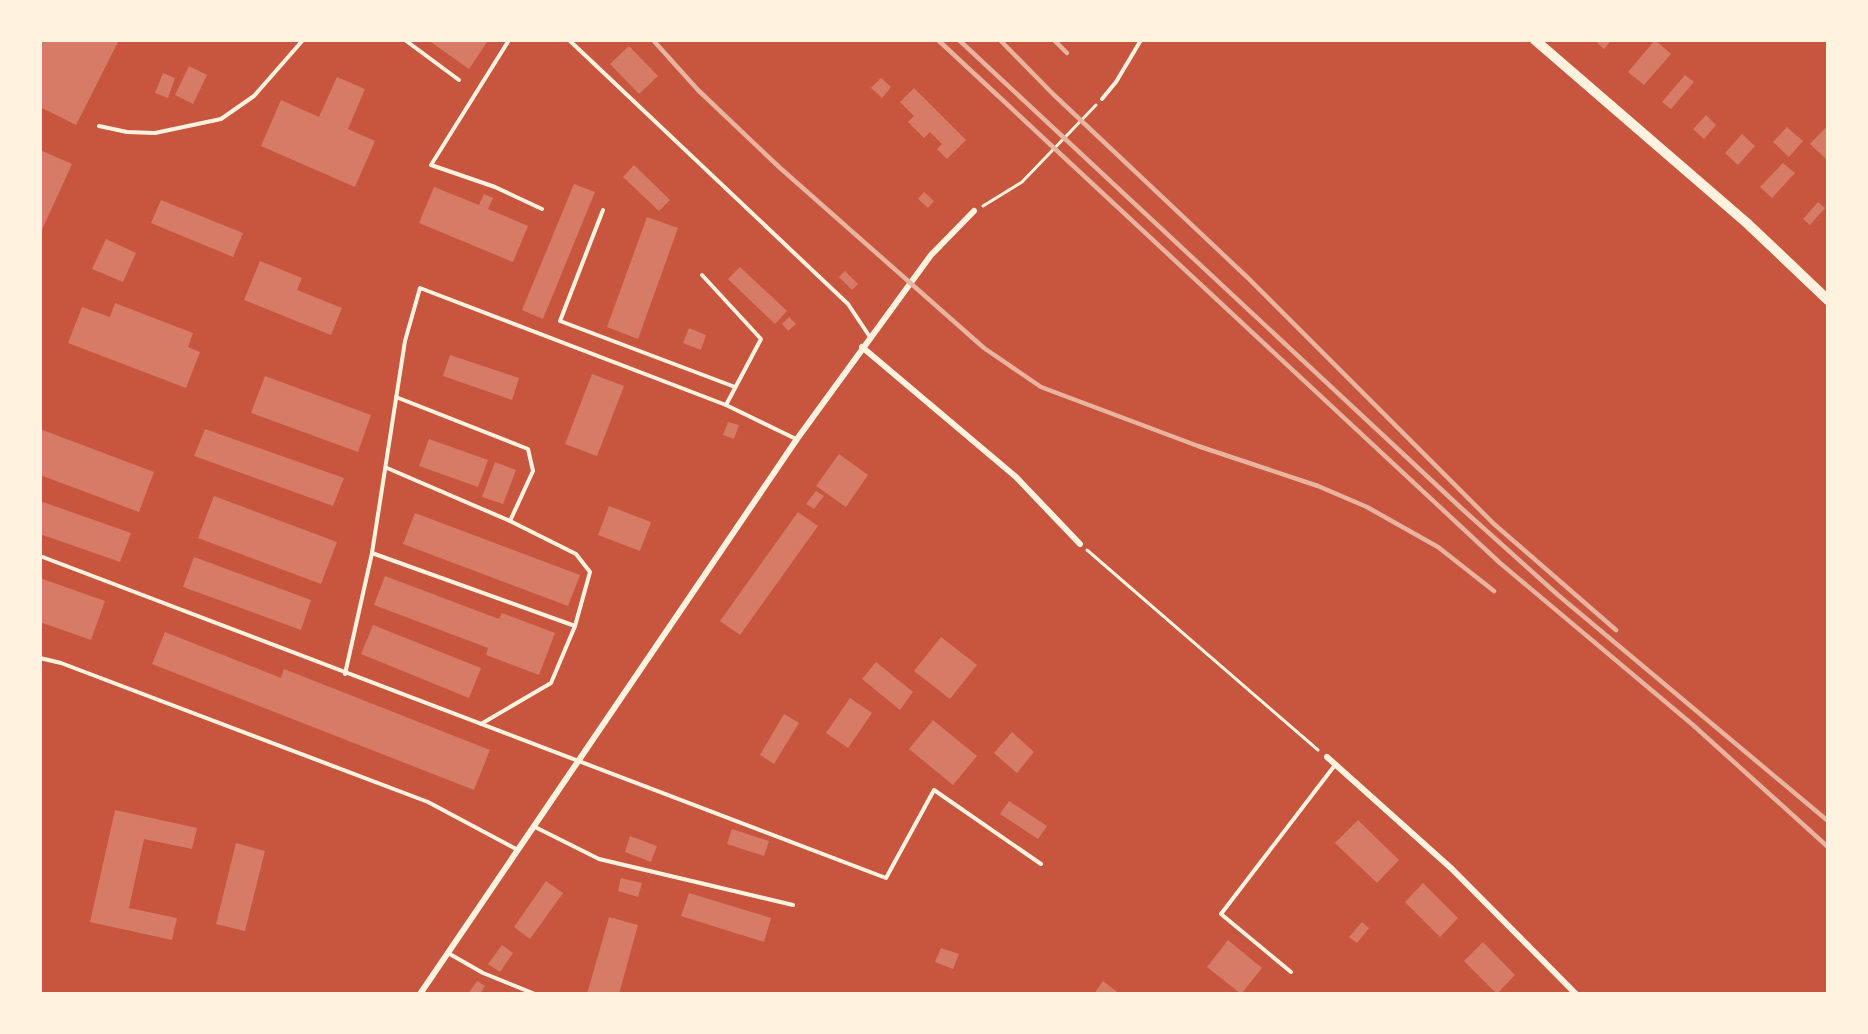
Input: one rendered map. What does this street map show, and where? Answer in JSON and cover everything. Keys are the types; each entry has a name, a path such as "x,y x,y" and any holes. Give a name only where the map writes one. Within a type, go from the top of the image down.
{"street":[{"path":"1535,40 1748,224 1827,300"},
{"path":"420,993 862,347 931,255 974,211"},
{"path":"862,347 1016,477 1080,544"},
{"path":"1327,757 1452,869 1576,993"}],"lane":[{"path":"99,126 127,132 155,133 221,119 254,96 303,40"},
{"path":"405,40 459,80"},
{"path":"509,40 431,165 495,187 542,209"},
{"path":"569,40 848,304 870,337"},
{"path":"1102,99 1116,82 1141,40"},
{"path":"603,210 560,321 735,387"},
{"path":"702,275 761,339 726,405"},
{"path":"345,674 372,553 405,341 420,288 726,405 797,440"},
{"path":"396,397 528,448 533,471 510,521"},
{"path":"387,468 510,521 576,554 590,572 575,626 551,683 480,724"},
{"path":"372,553 575,626"},
{"path":"40,556 886,878 933,790 1041,864"},
{"path":"40,658 61,663 428,802 518,850"},
{"path":"1291,972 1221,914 1335,765"},
{"path":"535,827 599,859 793,905"},
{"path":"448,953 483,973 535,993"}],"path":[{"path":"974,211 1022,182 1089,113"},
{"path":"1080,544 1327,757"}],"building":[{"path":"40,40 119,40 76,125 40,107"},
{"path":"428,40 485,40 487,42 469,69"},
{"path":"1594,40 1612,40 1604,49"},
{"path":"1655,40 1671,54 1644,85 1628,72"},
{"path":"629,46 658,76 639,94 610,64"},
{"path":"189,66 207,75 193,104 175,95"},
{"path":"163,73 175,78 168,98 155,93"},
{"path":"1685,75 1694,82 1671,109 1662,102"},
{"path":"337,77 365,89 348,129 375,141 355,187 261,146 281,100 319,117"},
{"path":"881,78 891,87 882,98 871,88"},
{"path":"914,88 966,140 947,159 937,149 942,144 930,132 924,138 908,122 914,116 900,102"},
{"path":"1706,115 1716,125 1704,139 1693,129"},
{"path":"1828,125 1828,157 1826,159 1810,144"},
{"path":"1787,127 1803,141 1789,157 1773,142"},
{"path":"1742,134 1755,146 1738,165 1725,153"},
{"path":"40,150 72,164 40,234"},
{"path":"1783,163 1795,173 1772,198 1760,187"},
{"path":"634,165 670,200 659,211 623,177"},
{"path":"574,184 595,192 543,319 522,310"},
{"path":"434,187 479,205 484,194 493,198 488,209 528,226 513,262 419,223"},
{"path":"924,192 934,201 928,208 918,199"},
{"path":"161,200 243,233 233,257 151,223"},
{"path":"1818,202 1825,208 1810,225 1803,219"},
{"path":"647,217 678,228 638,339 607,327"},
{"path":"106,239 136,253 123,282 92,269"},
{"path":"260,261 302,278 297,290 342,308 331,335 244,300"},
{"path":"740,267 787,311 775,324 728,279"},
{"path":"845,271 858,284 852,290 839,277"},
{"path":"115,303 193,333 188,347 200,352 186,388 68,343 82,307 110,317"},
{"path":"789,317 796,324 788,331 782,324"},
{"path":"689,328 706,335 701,350 683,343"},
{"path":"450,355 519,378 512,400 443,376"},
{"path":"592,374 624,386 597,456 565,444"},
{"path":"265,376 371,415 358,452 251,413"},
{"path":"728,422 739,425 734,439 723,435"},
{"path":"40,429 154,472 139,512 40,475"},
{"path":"205,429 344,478 333,506 194,456"},
{"path":"429,439 488,460 478,487 419,466"},
{"path":"839,454 868,475 846,507 816,486"},
{"path":"495,462 516,470 503,504 482,497"},
{"path":"816,491 824,496 814,509 806,504"},
{"path":"214,496 337,542 321,584 198,538"},
{"path":"40,501 131,533 120,562 40,534"},
{"path":"609,506 651,522 640,551 598,535"},
{"path":"798,512 818,526 740,635 720,621"},
{"path":"415,513 580,575 568,606 403,544"},
{"path":"194,557 311,600 301,630 183,587"},
{"path":"385,576 499,619 502,613 555,633 539,675 486,655 488,648 374,605"},
{"path":"40,578 105,601 91,640 40,622"},
{"path":"373,625 481,668 469,698 361,654"},
{"path":"165,632 281,678 284,669 490,750 474,790 152,664"},
{"path":"941,637 977,665 950,699 914,671"},
{"path":"876,662 913,692 900,710 862,679"},
{"path":"850,698 872,713 848,748 826,733"},
{"path":"784,714 799,723 774,764 760,755"},
{"path":"933,720 977,756 953,785 909,749"},
{"path":"1012,732 1034,752 1017,773 994,753"},
{"path":"1009,801 1047,826 1038,839 1000,814"},
{"path":"115,810 197,828 192,849 144,839 129,908 177,918 172,940 90,922"},
{"path":"1358,820 1399,860 1377,883 1335,843"},
{"path":"732,829 769,841 764,856 727,844"},
{"path":"630,836 657,846 651,862 625,852"},
{"path":"236,843 265,851 245,931 216,924"},
{"path":"621,878 642,883 638,897 618,891"},
{"path":"546,881 563,893 530,939 514,927"},
{"path":"1423,883 1458,918 1440,937 1405,902"},
{"path":"689,893 771,918 764,942 681,916"},
{"path":"609,917 638,925 619,994 587,994"},
{"path":"1362,922 1369,928 1357,943 1349,937"},
{"path":"1228,940 1262,968 1241,994 1207,967"},
{"path":"1483,942 1515,975 1497,994 1464,961"},
{"path":"502,945 513,953 500,972 488,964"},
{"path":"941,948 959,954 953,969 935,962"},
{"path":"477,981 485,986 480,994 468,994"},
{"path":"1103,981 1120,994 1094,994"}],"railway":[{"path":"653,40 698,90 779,167 984,348 1041,387 1198,446 1318,486 1367,507 1438,547 1494,591"},
{"path":"938,40 1500,563 1693,725 1828,847"},
{"path":"959,40 1460,507 1558,595 1828,821"},
{"path":"1000,40 1053,94 1248,278 1494,524 1616,630"},
{"path":"1054,40 1067,53"}]}
